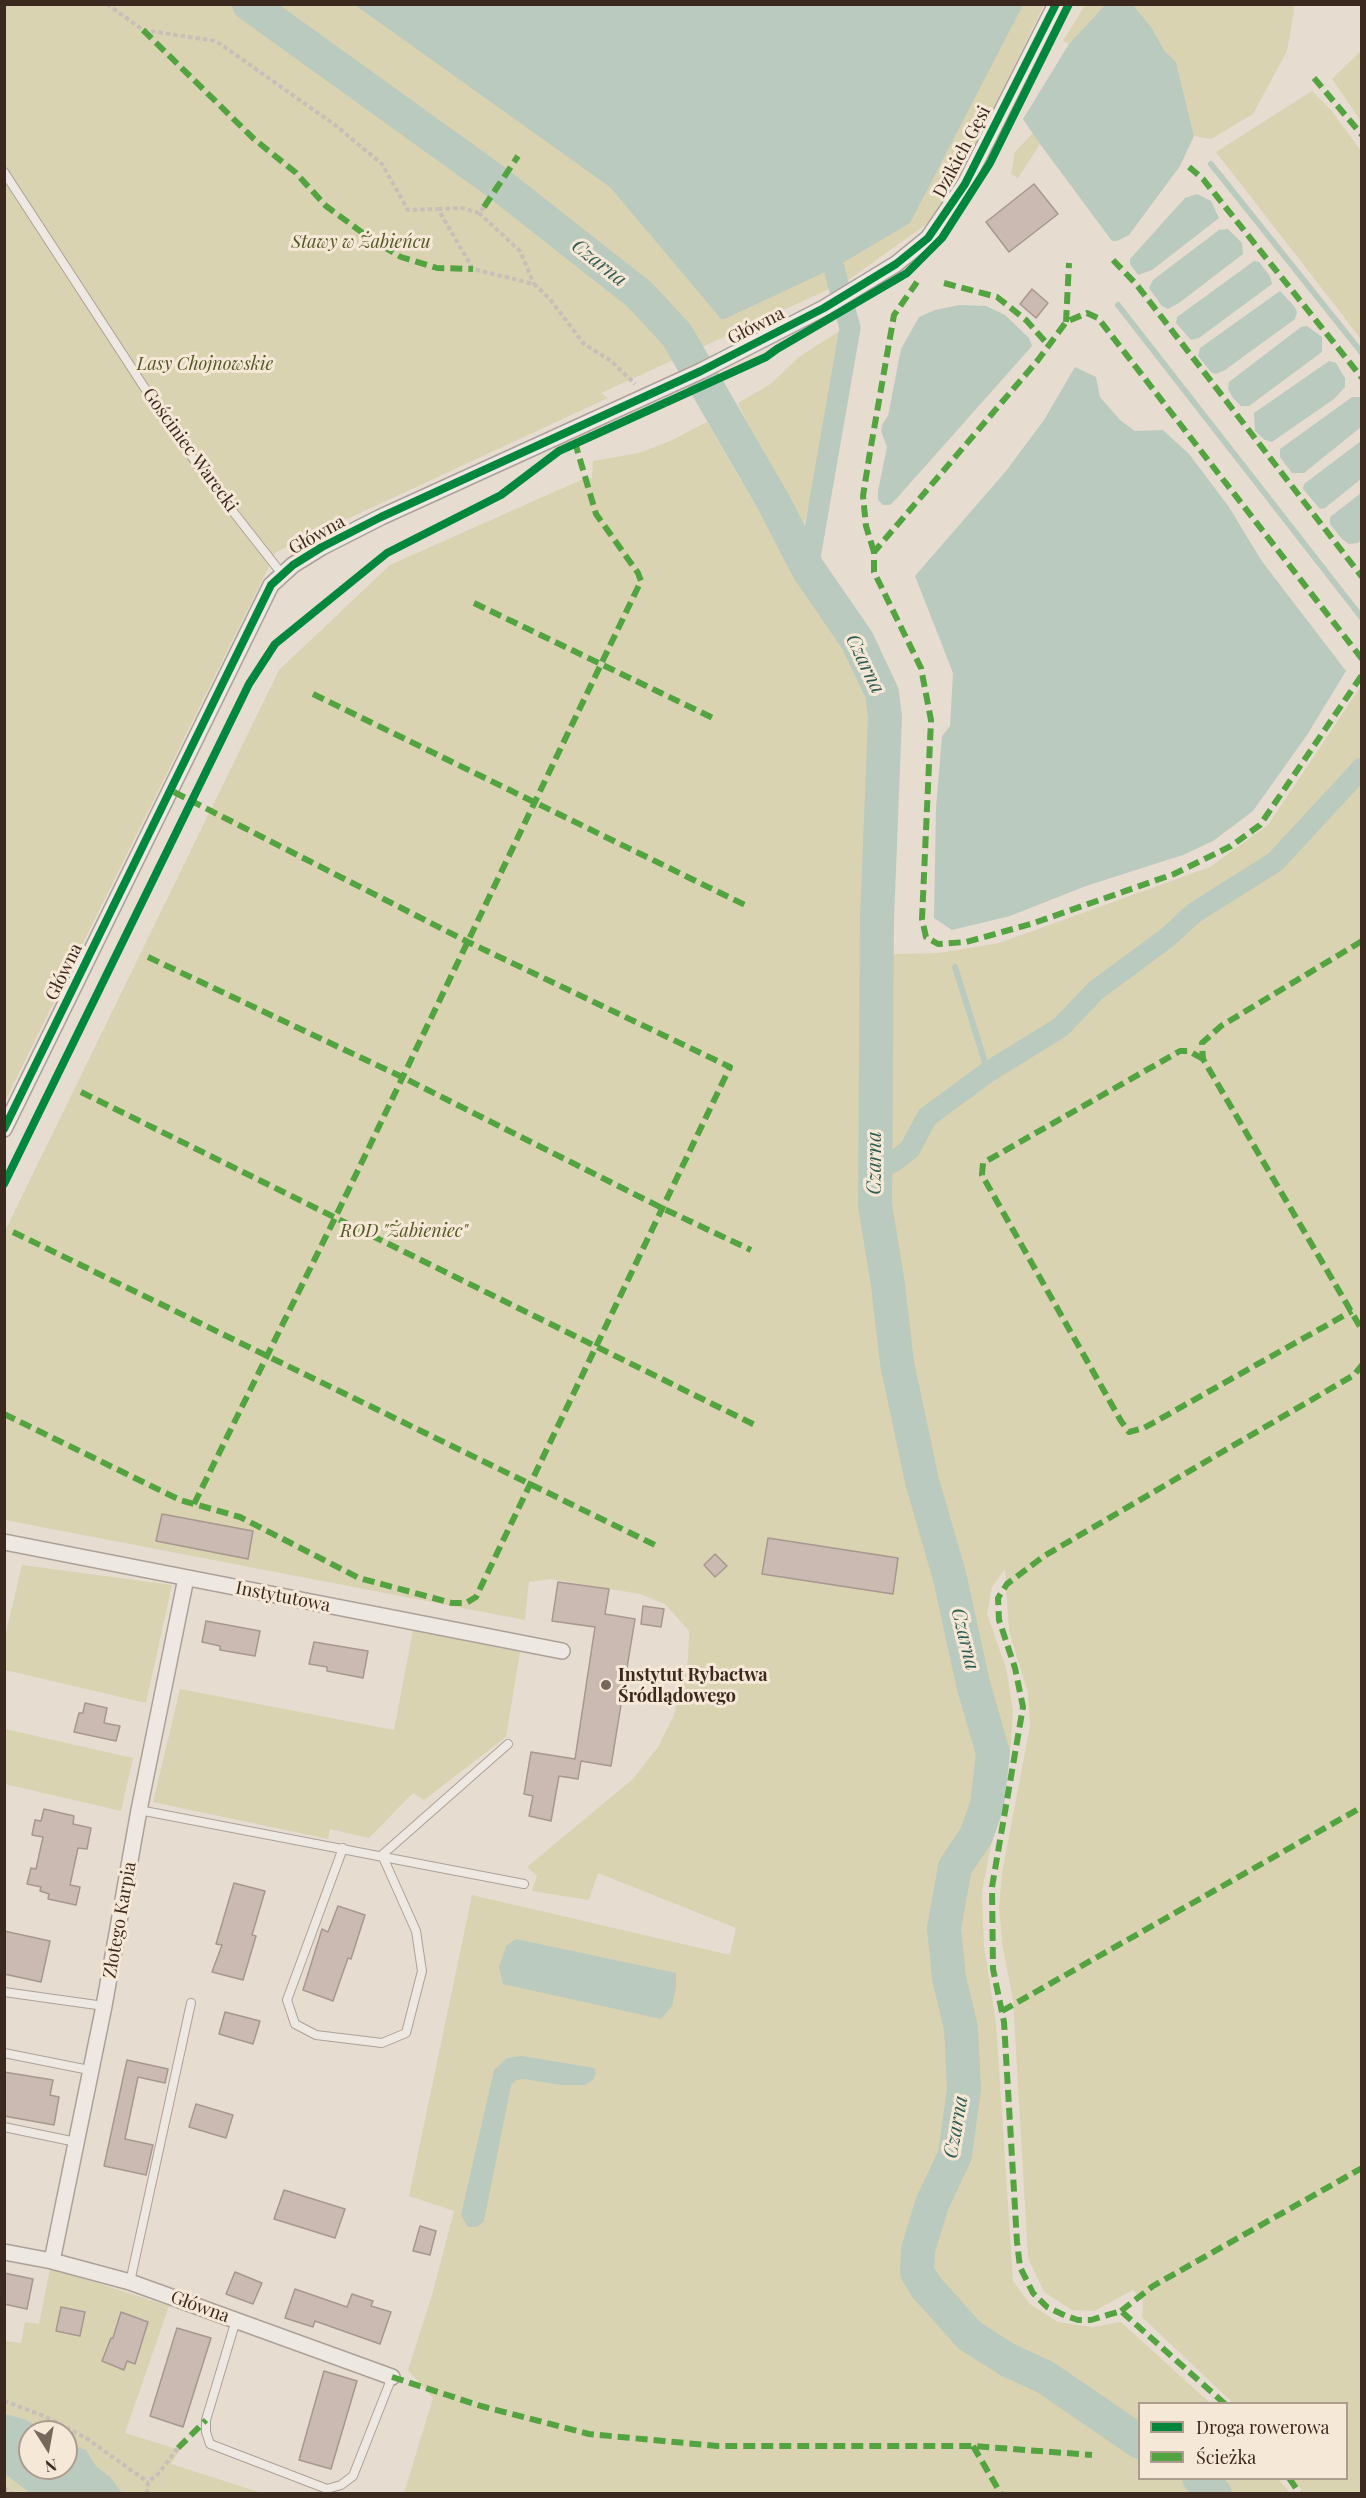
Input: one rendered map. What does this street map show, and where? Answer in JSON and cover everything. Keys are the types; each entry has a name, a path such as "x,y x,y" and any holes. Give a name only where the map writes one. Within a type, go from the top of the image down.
{"street":[{"name":"Dzikich Gęsi","path":"862,285 913,251 940,223 965,184 1056,4"},
{"name":"Główna","path":"4,1129 263,600 271,585 282,573 304,557 381,517 674,384 824,308 862,285"},
{"name":"Instytutowa","path":"4,1542 562,1651"},
{"name":"Złotego Karpia","path":"51,2260 104,2006 186,1578"},
{"name":"Główna","path":"4,2252 51,2260 130,2282 392,2377"}],"lane":[{"name":"Gościniec Warecki","path":"4,172 161,413 209,481 282,573"},
{"path":"382,1855 508,1744"},
{"path":"140,1810 524,1884"},
{"path":"342,1848 287,2000 295,2025 315,2035 382,2043 406,2032 422,1971 416,1931 382,1855"},
{"path":"4,1992 104,2006"},
{"path":"130,2282 191,2003"},
{"path":"4,2053 89,2070"},
{"path":"4,2127 76,2142"},
{"path":"236,2320 206,2420 206,2432 210,2444 327,2489 341,2485 353,2476 392,2377"}],"path":[{"path":"107,4 143,30 216,41 335,125 382,164 408,210 462,208 479,213 520,251 534,284 550,298 584,344 611,361 649,396"},
{"path":"479,213 484,207"},
{"path":"438,209 472,269 534,284"},
{"path":"4,2401 44,2416 86,2438 148,2482"},
{"path":"147,2493 148,2482 158,2474 178,2448"},
{"path":"4,2488 13,2493"}],"green space":[{"name":"Stawy w Żabieńcu","path":"5,5 1044,5 942,213 847,281 601,393 608,398 276,552 5,1101"},
{"path":"1085,5 1106,5 1069,44 1063,41"},
{"path":"1133,5 1293,5 1287,51 1253,114 1211,139 1194,136 1176,62 1164,50 1152,28"},
{"path":"1361,51 1361,121 1332,79"},
{"path":"1312,91 1331,110 1361,151 1361,339 1216,152"},
{"path":"1033,133 1040,144 1018,178 1011,174 1015,152"},
{"path":"841,330 843,347 832,406 801,537 738,403 772,383 799,357"},
{"name":"ROD \"Żabieniec\"","path":"707,422 793,570 839,634 864,678 874,703 877,720 860,955 939,953 999,943 1210,867 1268,825 1361,686 1361,2493 1304,2493 1294,2480 1348,2480 1348,2402 1232,2402 1142,2317 1143,2301 1133,2290 1094,2311 1072,2310 1044,2292 1028,2258 1013,2000 1002,1943 999,1906 1002,1873 1030,1726 1028,1693 1009,1631 1005,1569 992,1587 987,1614 1006,1668 1013,1711 1011,1744 982,1891 984,1946 996,2023 1013,2281 1030,2304 1058,2322 1092,2327 1121,2322 1209,2402 1138,2402 1138,2480 1279,2480 1290,2493 404,2493 433,2398 408,2370 432,2295 454,2211 409,2196 472,1895 730,1955 736,1928 598,1873 589,1900 532,1891 537,1876 527,1867 633,1779 658,1747 674,1715 688,1660 689,1631 665,1604 640,1594 551,1579 529,1582 525,1620 5,1520 4,1233 279,670 390,565 583,479 592,478 593,461 639,453 670,441"},
{"path":"22,1565 172,1585 146,1703 5,1670 5,1636"},
{"path":"413,1630 520,1652 506,1737 424,1800 413,1793 369,1838 330,1829 328,1839 153,1802 180,1689 394,1730"},
{"path":"5,1729 133,1758 121,1811 5,1784"},
{"path":"50,2268 169,2306 125,2433 180,2450 171,2464 262,2493 5,2494 5,2341 21,2343 25,2322 39,2324"}],"shaded area":[{"path":"1106,4 1133,5 1152,28 1164,50 1176,62 1194,136 1180,166 1129,235 1117,241 1112,241 1023,119 1069,44"},
{"path":"355,5 1023,5 910,223 834,268 722,320 610,187"},
{"path":"1197,194 1211,201 1219,218 1152,270 1138,275 1130,264 1130,259 1185,198"},
{"path":"1228,229 1242,243 1243,254 1179,303 1168,309 1162,306 1149,288 1153,280 1219,230"},
{"path":"1254,261 1259,262 1270,276 1272,284 1199,338 1191,340 1176,323 1177,317"},
{"path":"1280,291 1294,306 1297,312 1295,319 1225,370 1216,374 1211,372 1198,356 1200,348"},
{"path":"959,305 986,306 1005,315 1029,338 1032,346 897,498 890,505 883,505 878,500 878,491 887,447 881,431 888,416 901,349 919,317 935,310"},
{"path":"1307,326 1322,337 1322,352 1249,406 1241,406 1228,389 1229,382 1301,327"},
{"path":"1329,361 1336,363 1345,378 1345,387 1334,399 1272,442 1265,440 1255,431 1254,413"},
{"path":"1075,367 1096,377 1100,397 1120,420 1135,431 1163,430 1189,454 1229,507 1261,560 1346,671 1307,735 1253,811 1213,841 1183,855 1086,886 1010,916 952,930 934,918 936,808 942,736 950,726 953,673 915,576 1006,471 1044,420"},
{"path":"1352,397 1361,397 1361,427 1304,473 1292,473 1280,457 1280,449"},
{"path":"1361,441 1361,479 1325,508 1320,509 1303,489 1304,484"},
{"path":"1361,493 1361,540 1358,543 1349,544 1330,524 1330,517"},
{"path":"516,1939 676,1973 672,2006 661,2019 503,1984 499,1967 506,1946"},
{"path":"522,2056 594,2068 596,2073 593,2080 585,2085 561,2085 523,2079 516,2080 511,2085 484,2221 477,2227 468,2227 461,2215 494,2070 507,2058"},
{"path":"5,2414 26,2420 18,2420 18,2480 78,2480 78,2447 86,2450 96,2466 110,2477 122,2493 30,2493 5,2474"}],"building":[{"path":"1034,184 1058,214 1009,252 986,222"},
{"path":"1032,289 1048,303 1036,318 1020,304"},
{"path":"162,1514 253,1531 248,1559 156,1541"},
{"path":"768,1538 898,1558 893,1594 762,1574"},
{"path":"715,1554 727,1566 715,1577 704,1565"},
{"path":"558,1582 609,1589 605,1614 635,1619 611,1766 581,1761 578,1779 559,1776 551,1821 529,1816 533,1796 524,1794 531,1752 575,1759 595,1627 552,1621"},
{"path":"643,1606 664,1609 661,1627 641,1624"},
{"path":"206,1621 260,1631 255,1656 220,1650 220,1646 202,1642"},
{"path":"314,1642 368,1651 363,1678 327,1671 327,1667 309,1664"},
{"path":"85,1703 107,1708 104,1723 120,1726 116,1741 74,1732 79,1713 83,1713"},
{"path":"44,1809 74,1816 73,1824 91,1828 87,1849 78,1848 70,1885 80,1887 76,1905 48,1899 49,1894 40,1891 41,1887 27,1884 31,1868 36,1869 43,1837 32,1835 35,1820 41,1821"},
{"path":"234,1883 265,1891 252,1935 256,1936 243,1980 212,1972 222,1945 216,1944"},
{"path":"338,1906 365,1915 351,1959 348,1958 333,2001 303,1990 322,1929 328,1932"},
{"path":"4,1931 50,1941 41,1982 4,1974"},
{"path":"225,2012 260,2021 253,2044 219,2034"},
{"path":"127,2060 168,2069 165,2083 138,2077 125,2139 153,2145 146,2175 104,2166"},
{"path":"4,2072 53,2080 50,2095 59,2097 54,2125 4,2116"},
{"path":"196,2104 233,2115 226,2138 189,2127"},
{"path":"284,2190 345,2209 335,2238 274,2219"},
{"path":"420,2226 436,2231 430,2255 413,2251"},
{"path":"235,2272 262,2283 253,2304 226,2294"},
{"path":"4,2273 33,2279 27,2309 4,2304"},
{"path":"295,2289 347,2307 352,2294 373,2301 371,2306 391,2312 380,2344 315,2321 313,2327 285,2318"},
{"path":"61,2307 85,2312 80,2336 56,2331"},
{"path":"121,2312 148,2322 135,2364 127,2361 124,2370 102,2361 111,2338 113,2338"},
{"path":"177,2328 211,2338 183,2427 150,2416"},
{"path":"324,2371 357,2381 331,2469 299,2460"}],"waterway":[{"name":"Czarna","path":"249,4 495,181 640,295 677,335 774,503 808,569 857,640 882,693 885,717 877,919 875,1205 888,1285 897,1363 922,1481 950,1578 973,1684 993,1753 987,1805 976,1836 955,1867 944,1928 949,1978 961,2028 964,2089 955,2155 932,2204 918,2250 917,2272 926,2287 970,2336 1008,2360 1045,2377 1138,2441"},
{"path":"1211,164 1362,353"},
{"path":"808,569 850,328 834,268"},
{"path":"1118,305 1362,618"},
{"path":"874,1170 895,1161 910,1149 927,1117 988,1072 1061,1027 1095,991 1168,937 1194,913 1275,862 1362,768"},
{"path":"955,967 988,1072"},
{"name":"Czarna","path":"1201,2480 1215,2494"}],"marked path":[{"path":"143,30 254,139 295,172 326,206 375,242 401,257 437,268 473,269"},
{"path":"1314,78 1362,135"},
{"path":"484,207 518,156"},
{"path":"1189,167 1203,179 1362,378"},
{"path":"1113,260 1136,284 1362,577"},
{"path":"1066,322 1069,263"},
{"path":"874,552 866,526 863,496 870,452 894,315 917,282"},
{"path":"944,283 997,297 1026,320 1049,346"},
{"path":"1362,659 1098,318 1087,313 1066,322 1038,360 874,552 874,572 921,668 931,720 922,919 926,937 938,944 966,942 1031,924 1174,874 1231,846 1260,825 1362,675"},
{"path":"194,1504 335,1218 641,581 638,573 596,514 574,439"},
{"path":"474,603 713,718"},
{"path":"313,694 747,906"},
{"path":"4,1414 180,1500 240,1517 359,1578 452,1603 466,1603 476,1597 730,1067 468,942 170,790"},
{"path":"1362,941 1221,1026 1202,1043 1203,1059 1362,1330"},
{"path":"148,957 402,1077 662,1208 751,1250"},
{"path":"1203,1059 1189,1051 1180,1051 983,1163 982,1175 1121,1421 1129,1432 1144,1428 1352,1311"},
{"path":"81,1092 755,1425"},
{"path":"13,1232 655,1545"},
{"path":"1223,2402 1121,2311 1091,2320 1078,2320 1066,2316 1047,2307 1033,2293 1020,2267 1004,2022 993,1969 992,1887 1023,1707 1015,1668 999,1620 998,1598 1007,1584 1044,1556 1354,1375 1362,1365"},
{"path":"1002,2011 1362,1807"},
{"path":"1121,2311 1153,2286 1362,2168"},
{"path":"392,2377 481,2406 589,2434 717,2446 973,2446 1092,2455"},
{"path":"178,2448 206,2420"},
{"path":"973,2446 1001,2494"},
{"path":"1290,2480 1300,2494"}],"cycle path":[{"path":"4,1129 271,585 293,565 322,547 381,517 701,371 824,308 896,264 928,238 965,184 1056,4"},
{"path":"4,1184 249,684 275,644 387,553 501,495 559,451 766,357 907,273 942,238 990,163 1069,4"}],"place":[{"name":"Instytut Rybactwa Śródlądowego","path":"606,1685"}],"park label":[{"name":"Lasy Chojnowskie","path":"205,364"}]}
